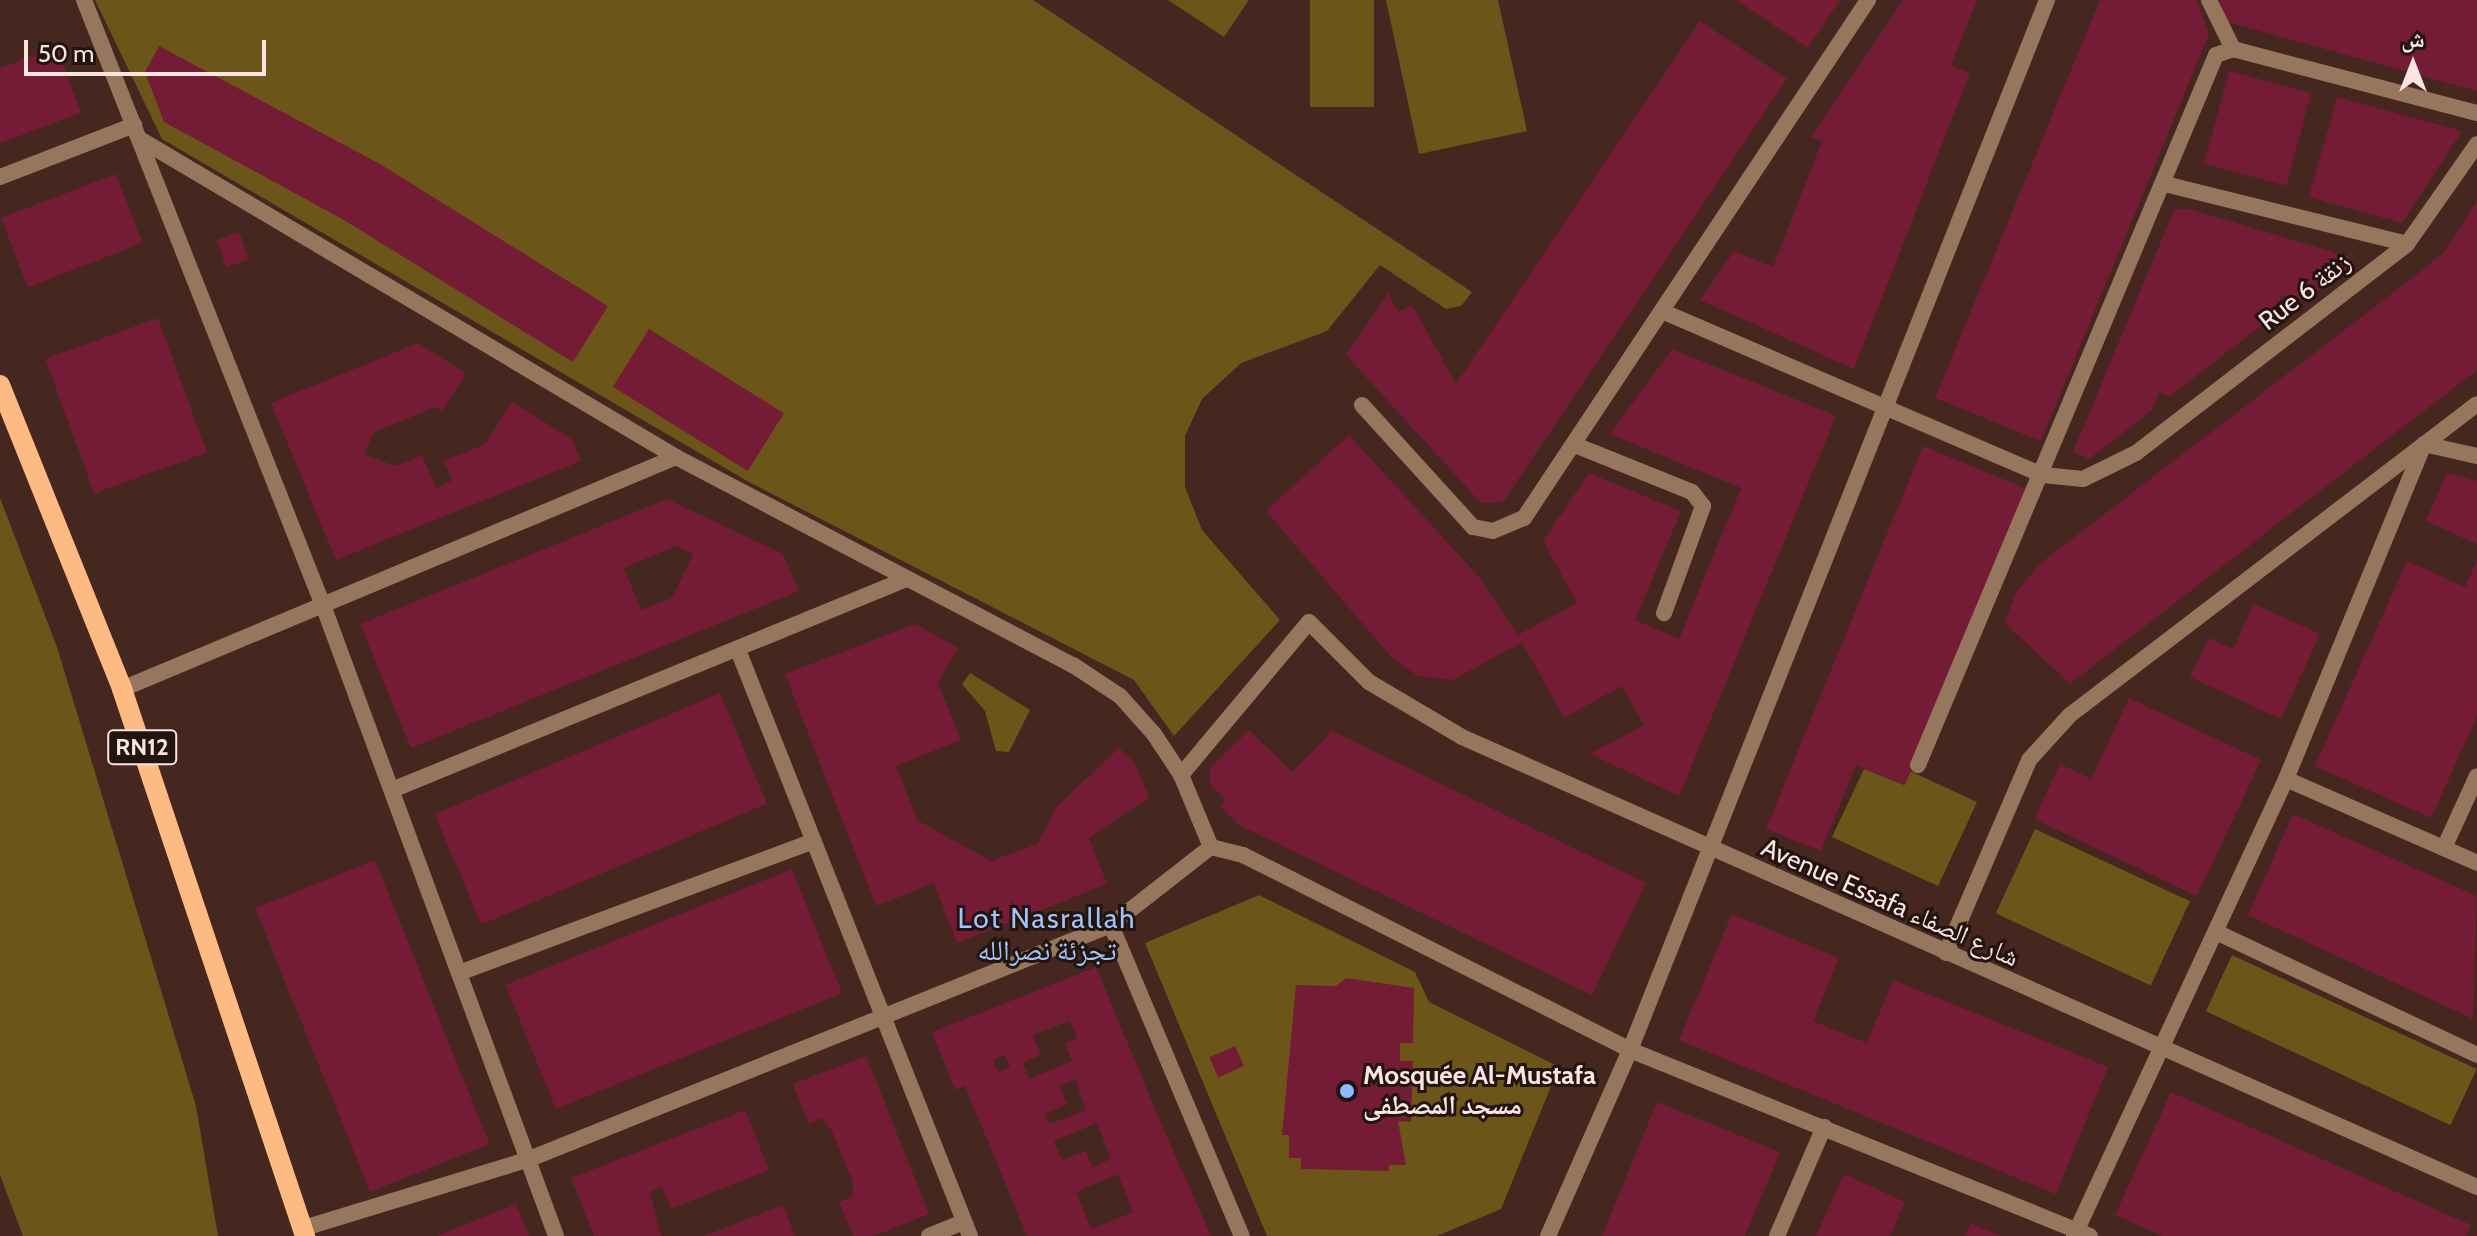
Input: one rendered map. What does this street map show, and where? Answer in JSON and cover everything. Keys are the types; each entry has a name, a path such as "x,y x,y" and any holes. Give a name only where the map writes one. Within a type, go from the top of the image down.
{"main road":[{"name":"RN12","path":"0,385 122,689 305,1232"}],"street":[{"path":"84,0 143,141 324,608 556,1236"},
{"path":"1362,405 1452,511 1483,529 1524,518 1664,312 1868,0"},
{"path":"1548,1236 1630,1050 1706,848 1887,407 2047,0"},
{"path":"2209,0 2233,49"},
{"path":"1918,765 2165,184 2204,75 2216,55 2233,49 2477,113"},
{"path":"0,177 134,125"},
{"path":"143,141 676,457 1120,696 1181,775 1211,847"},
{"name":"Rue 6 زنقة","path":"1664,312 2043,475 2083,479 2136,453 2407,244 2477,144"},
{"path":"2165,184 2407,244"},
{"path":"1946,953 2029,760 2070,715 2477,404"},
{"path":"2424,444 2477,456"},
{"path":"1211,847 1243,855 1630,1050 2080,1234 2159,1047 2286,779 2424,444"},
{"path":"1575,445 1692,492 1703,506 1664,613"},
{"path":"122,689 324,608 676,457"},
{"path":"392,790 904,580"},
{"name":"Avenue Essafa شارع الصفاء","path":"1181,775 1309,622 1369,682 1462,737 1706,848 2477,1187"},
{"path":"738,650 967,1229 929,1236"},
{"path":"2444,848 2477,776"},
{"path":"2286,779 2477,863"},
{"path":"459,973 813,841"},
{"path":"305,1232 527,1160 1111,925 1211,847"},
{"path":"1111,925 1242,1236"},
{"path":"2216,932 2477,1055"},
{"path":"1777,1236 1824,1127"}],"shaded area":[{"path":"95,0 1033,0 1472,292 1461,306 1446,309 1380,265 1327,331 1241,363 1202,399 1185,436 1185,487 1202,530 1280,620 1174,736 1134,680 749,482 162,139"},
{"path":"1168,0 1249,0 1224,37"},
{"path":"1310,0 1374,0 1374,107 1310,107"},
{"path":"1386,0 1498,0 1527,131 1419,154"},
{"path":"0,498 57,647 196,1106 218,1236 23,1236 0,1175"},
{"path":"970,673 1030,710 1009,752 996,751 985,711 962,684"},
{"path":"1864,769 1904,785 1910,771 1977,802 1938,886 1832,837"},
{"path":"2035,829 2190,901 2151,986 1996,913"},
{"path":"1259,895 1415,972 1429,1002 1559,1067 1501,1209 1437,1236 1267,1236 1145,943"},
{"path":"2232,955 2477,1069 2451,1125 2206,1011"}],"building":[{"path":"1736,0 1840,0 1808,48"},
{"path":"1903,0 1977,0 1951,66 1970,73 1854,369 1700,300 1734,251 1773,267 1822,141 1811,137"},
{"path":"2100,0 2197,0 2209,34 2041,441 1935,398"},
{"path":"2220,0 2477,0 2477,91 2227,22"},
{"path":"1700,21 1787,79 1503,502 1481,503 1346,355 1388,293 1398,312 1412,305 1456,384"},
{"path":"159,46 380,164 608,306 573,362 344,220 164,122 145,72"},
{"path":"57,47 81,113 0,143 0,68"},
{"path":"2229,71 2311,93 2286,186 2204,164"},
{"path":"2337,97 2462,131 2402,223 2309,197"},
{"path":"116,174 143,243 28,287 1,218"},
{"path":"2477,201 2477,370 2070,684 2005,623 2016,592 2042,562 2420,272 2444,252"},
{"path":"2189,209 2350,257 2347,269 2305,300 2283,295 2266,322 2169,397 2159,392 2152,410 2089,459 2073,452 2174,210"},
{"path":"239,232 249,259 226,267 216,240"},
{"path":"158,318 207,452 94,493 45,359"},
{"path":"649,329 784,413 748,471 613,387"},
{"path":"418,343 466,373 442,411 435,407 373,433 364,455 396,466 422,455 436,488 452,481 444,461 485,444 512,402 572,439 581,461 336,560 271,403"},
{"path":"1672,349 1836,416 1679,796 1590,754 1644,725 1622,686 1564,718 1522,642 1453,680 1418,676 1392,658 1266,511 1349,435 1480,578 1518,635 1577,603 1543,541 1589,473 1681,511 1635,620 1679,639 1741,488 1610,434"},
{"path":"1923,446 2027,489 1905,785 1856,765 1821,851 1766,829"},
{"path":"2447,473 2477,481 2477,544 2426,521"},
{"path":"667,499 783,554 799,591 411,748 360,624","holes":["676,546 693,554 672,598 641,610 624,568"]},
{"path":"2407,561 2465,587 2477,561 2477,716 2431,818 2315,766"},
{"path":"2254,604 2320,634 2281,719 2190,677 2209,638 2233,649"},
{"path":"915,624 958,648 938,683 961,740 896,766 917,820 991,861 1037,844 1057,806 1119,748 1135,763 1149,798 1089,838 1107,884 957,943 934,883 876,906 785,674"},
{"path":"720,693 767,803 482,925 435,814"},
{"path":"2129,698 2261,760 2197,896 2034,819 2060,764 2091,779"},
{"path":"1249,730 1292,772 1332,731 1646,883 1592,995 1239,825 1220,806 1226,800 1210,785 1210,768"},
{"path":"2293,814 2477,896 2473,1019 2248,915"},
{"path":"375,860 490,1144 370,1192 255,908"},
{"path":"792,869 842,993 556,1109 506,985"},
{"path":"1732,914 1839,958 1813,1021 1867,1043 1893,980 2108,1067 2056,1194 1679,1040"},
{"path":"1096,967 1211,1236 1027,1236 965,1086 955,1090 932,1032","holes":["1070,1021 1077,1038 1065,1043 1072,1061 1029,1079 1023,1063 1041,1055 1033,1035","1005,1055 1010,1067 998,1072 993,1060","1075,1079 1086,1110 1049,1124 1045,1114 1067,1104 1059,1086","1097,1123 1111,1159 1092,1167 1086,1151 1062,1160 1054,1141","1118,1174 1133,1212 1091,1229 1076,1192"]},
{"name":"Mosquée Al-Mustafa مسجد المصطفى","path":"1346,978 1414,988 1413,1043 1400,1043 1400,1061 1413,1061 1411,1122 1398,1121 1406,1165 1389,1165 1389,1171 1301,1169 1301,1158 1289,1158 1289,1135 1282,1135 1296,985 1336,986"},
{"path":"1235,1046 1244,1066 1218,1077 1209,1057"},
{"path":"866,1056 929,1214 874,1236 853,1236 839,1202 853,1196 852,1180 832,1131 822,1118 809,1124 793,1084"},
{"path":"2171,1092 2471,1225 2466,1236 2162,1236 2115,1215"},
{"path":"1657,1102 1780,1152 1745,1236 1602,1236"},
{"path":"745,1110 769,1170 671,1209 662,1187 650,1192 661,1236 594,1236 571,1178"},
{"path":"1844,1174 1905,1202 1890,1236 1816,1236"},
{"path":"516,1204 529,1236 437,1236"},
{"path":"783,1205 795,1236 704,1236"},
{"path":"1971,1223 2000,1236 1965,1236"}],"place":[{"name":"Mosquée Al-Mustafa مسجد المصطفى","path":"1347,1091"}],"district":[{"name":"Lot Nasrallah تجزئة نصرالله","path":"1047,934"}]}
